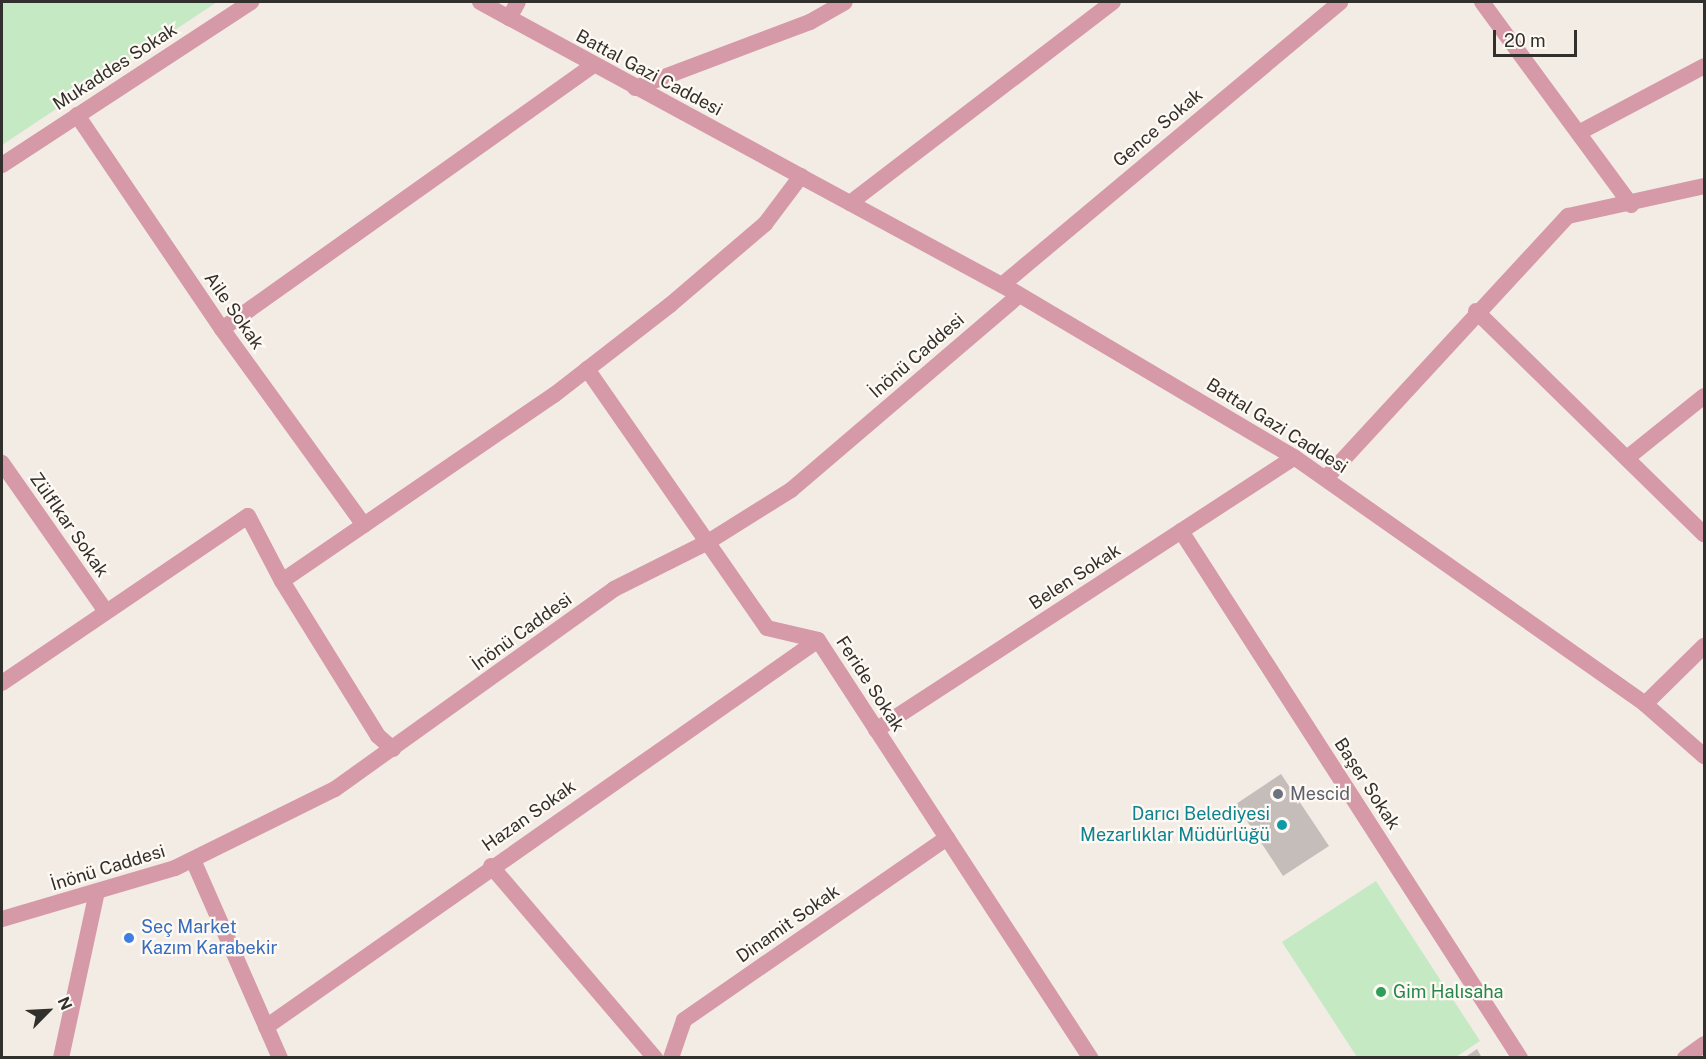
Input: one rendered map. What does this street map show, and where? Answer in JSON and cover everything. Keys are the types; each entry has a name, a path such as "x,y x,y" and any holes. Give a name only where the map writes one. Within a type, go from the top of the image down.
{"street":[{"name":"Mukaddes Sokak","path":"2,165 251,2"},
{"name":"Battal Gazi Caddesi","path":"480,2 592,66 1002,285 1294,457 1645,704 1704,756"},
{"path":"508,18 518,2"},
{"path":"635,88 810,22 845,2"},
{"name":"Gence Sokak","path":"1002,285 1340,2"},
{"path":"1482,2 1582,131 1631,205"},
{"path":"850,203 1107,3"},
{"path":"222,329 592,66"},
{"path":"1582,131 1704,66"},
{"name":"Aile Sokak","path":"77,115 222,329 364,525"},
{"path":"282,581 587,369 765,224 800,176"},
{"path":"1326,478 1476,311 1568,216 1631,205 1704,186"},
{"name":"İnönü Caddesi","path":"2,919 97,892 193,860 335,789 614,589 708,542 791,490 1019,295"},
{"path":"1476,311 1704,534"},
{"name":"Feride Sokak","path":"587,369 767,628 818,640 1090,1058"},
{"path":"1627,458 1704,396"},
{"name":"Belen Sokak","path":"876,730 1294,457"},
{"name":"Zülflkar Sokak","path":"2,463 105,610"},
{"path":"2,683 105,610 248,516 282,581 378,736 393,749"},
{"name":"Başer Sokak","path":"1181,531 1520,1058"},
{"name":"Hazan Sokak","path":"266,1028 491,866 818,640"},
{"path":"1645,704 1704,645"},
{"name":"Dinamit Sokak","path":"671,1058 684,1020 947,837"},
{"path":"193,860 280,1058"},
{"path":"491,866 655,1058"},
{"path":"61,1058 97,892"},
{"path":"1685,1058 1704,1044"}],"green space":[{"path":"2,2 217,2 2,145"},
{"name":"Gim Halısaha","path":"1376,881 1480,1041 1456,1057 1357,1057 1282,942"}],"building":[{"name":"Darıcı Belediyesi Mezarlıklar Müdürlüğü","path":"1281,774 1329,846 1283,876 1236,804"},
{"path":"1477,1049 1482,1058 1464,1058"}],"place":[{"name":"Mescid","path":"1278,794"},
{"name":"Darıcı Belediyesi Mezarlıklar Müdürlüğü","path":"1282,825"},
{"name":"Seç Market Kazım Karabekir","path":"129,938"},
{"name":"Gim Halısaha","path":"1381,992"}]}
